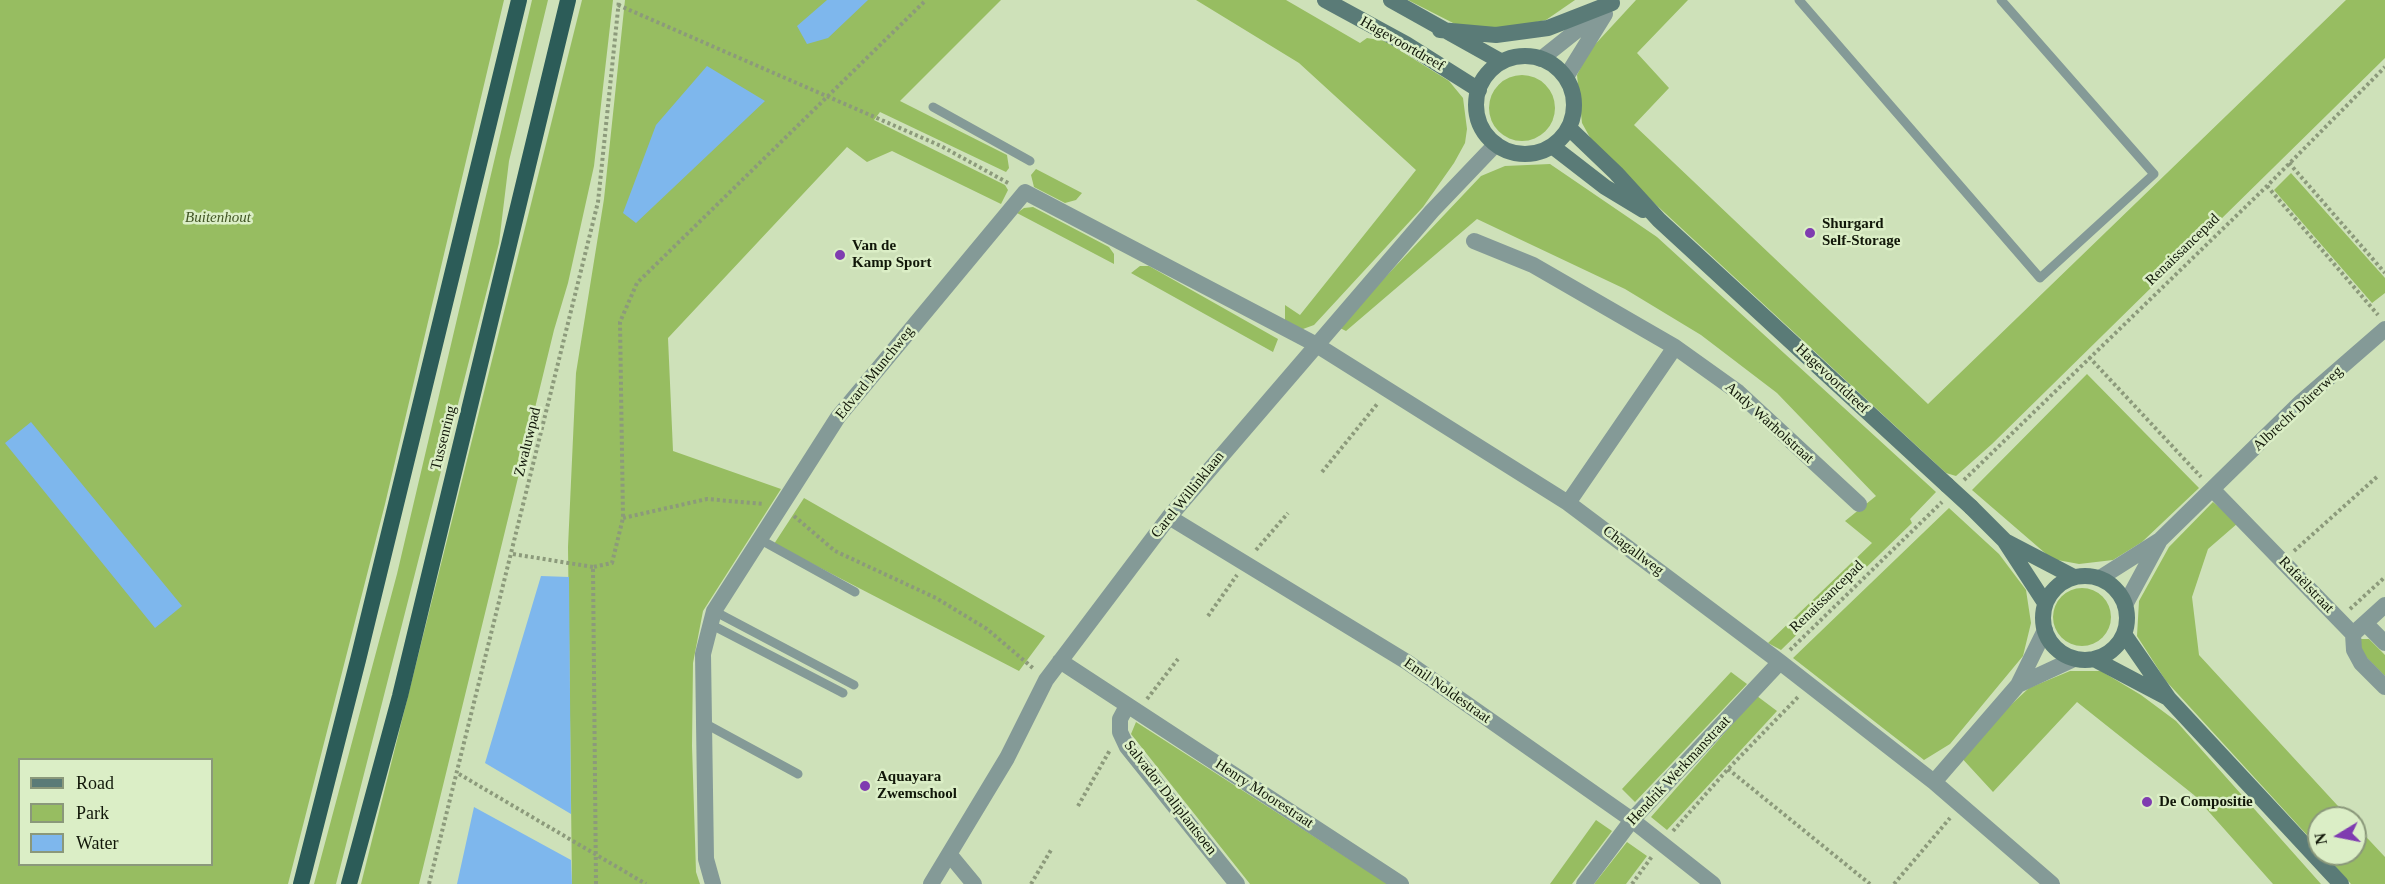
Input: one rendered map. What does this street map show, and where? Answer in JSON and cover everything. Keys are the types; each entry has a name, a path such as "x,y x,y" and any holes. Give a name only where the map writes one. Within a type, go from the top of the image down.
{"highway":[{"name":"Tussenring","path":"301,884 519,0"},
{"name":"Tussenring","path":"349,884 400,696 568,0"}],"main road":[{"name":"Hagevoortdreef","path":"1325,0 1406,45 1479,90"},
{"path":"1391,0 1440,30 1503,62"},
{"path":"1440,30 1496,35 1548,28 1613,2"},
{"path":"1515,57 1541,59 1555,66 1566,77 1574,102 1569,128 1552,147 1538,153 1524,154 1509,151 1496,144 1485,133 1476,105 1479,90 1484,79 1503,62 1515,57"},
{"name":"Hagevoortdreef","path":"1569,128 1616,173 1659,220 1971,507 2004,540 2045,603"},
{"name":"Hagevoortdreef","path":"1552,147 1605,187 1659,220"},
{"name":"Hagevoortdreef","path":"2004,540 2074,577"},
{"path":"2092,576 2100,579 2120,594 2125,605 2127,614 2124,633 2117,645 2106,654 2094,659 2074,659 2056,648 2044,630 2045,603 2057,587 2074,577 2092,576"},
{"path":"2124,633 2169,699 2341,884"},
{"path":"2094,659 2169,699"}],"street":[{"path":"1541,59 1613,2"},
{"path":"1566,77 1613,2"},
{"name":"Carel Willinklaan","path":"932,884 1007,758 1046,680 1169,517 1315,344 1432,211 1496,144"},
{"name":"Edvard Munchweg","path":"712,884 706,859 703,654 712,618 837,417 1025,192 1315,344"},
{"name":"Andy Warholstraat","path":"1474,241 1533,265 1675,347 1738,392 1859,504"},
{"name":"Albrecht Dürerweg","path":"2100,579 2160,540 2301,402 2385,329"},
{"name":"Chagallweg","path":"1315,344 1568,503 1780,662 1934,782 2052,884"},
{"path":"1568,503 1675,347"},
{"name":"Rafaëlstraat","path":"2213,490 2339,619 2385,643"},
{"name":"Emil Noldestraat","path":"1169,517 1407,662 1632,820 1713,884"},
{"name":"Albrecht Dürerweg","path":"2125,605 2160,540"},
{"path":"2359,628 2385,605"},
{"name":"Rafaëlstraat","path":"2359,628 2354,650 2361,663 2385,687"},
{"path":"1934,782 2018,685 2044,630"},
{"path":"2018,685 2074,659"},
{"name":"Henry Moorestraat","path":"1060,661 1401,884"},
{"name":"Hendrik Werkmanstraat","path":"1584,884 1632,820 1780,662"},
{"name":"Salvador Daliplantsoen","path":"1132,710 1120,719 1120,732 1127,747 1237,884"},
{"path":"950,855 974,884"}],"lane":[{"path":"1798,0 2040,278 2154,174 2001,0"},
{"path":"933,107 1030,161"},
{"path":"761,540 855,592"},
{"path":"712,618 854,685"},
{"path":"712,618 843,693"},
{"path":"704,723 798,774"}],"path":[{"path":"513,554 593,567 612,563 623,518 620,322 637,283 831,96 926,0"},
{"path":"619,3 941,146 1012,185"},
{"name":"Zwaluwpad","path":"429,884 459,774 598,202 619,3"},
{"name":"Renaissancepad","path":"1996,449 2267,186 2385,67"},
{"path":"2289,164 2385,273"},
{"path":"2267,186 2385,323"},
{"path":"2089,357 2213,490"},
{"path":"1322,472 1389,389"},
{"path":"2283,562 2379,475"},
{"path":"623,518 707,499 782,506 836,551 936,598 987,629 1046,680"},
{"name":"Renaissancepad","path":"1780,662 1918,525"},
{"path":"593,567 596,884"},
{"path":"2339,619 2385,577"},
{"path":"1132,710 1178,659"},
{"path":"1632,884 1662,844 1728,768 1809,685"},
{"path":"1078,806 1120,732"},
{"path":"1728,768 1870,884"},
{"path":"459,774 646,884"},
{"path":"1894,884 1961,805"},
{"path":"1031,884 1051,850"}],"green space":[{"name":"Buitenhout","path":"0,0 504,0 385,504 288,884 0,884"},
{"path":"532,0 548,0 509,161 499,243 336,884 314,884 397,574"},
{"path":"582,0 613,0 594,166 568,283 554,330 419,884 361,884"},
{"path":"625,0 1001,0 900,101 1007,155 1009,168 1006,172 880,112 874,120 1005,185 1008,190 1001,204 892,151 867,162 847,147 668,338 673,451 781,489 703,611 693,663 692,746 696,872 700,884 572,884 568,547 576,373 604,199"},
{"path":"1196,0 1286,0 1360,43 1367,38 1385,41 1449,81 1463,98 1467,129 1465,143 1454,163 1423,207 1314,325 1303,329 1291,328 1285,320 1285,305 1300,315 1416,170 1299,63"},
{"path":"1408,0 1575,0 1546,20 1503,29 1455,24"},
{"path":"1636,0 1688,0 1637,53 1669,88 1634,125 1928,404 2346,0 2385,0 2385,58 1992,444 1956,476 1946,473 1652,201 1593,143 1582,123 1577,75 1589,51"},
{"path":"1522,75 1535,78 1545,85 1552,95 1555,108 1552,121 1545,131 1535,138 1522,141 1509,138 1499,131 1492,121 1489,108 1492,95 1499,85 1509,78"},
{"path":"1550,164 1657,237 1936,492 1910,519 1912,523 1781,650 1768,643 1872,543 1845,521 1876,496 1777,393 1701,335 1625,289 1477,219 1346,331 1338,327 1481,176 1505,166"},
{"path":"1036,169 1082,193 1076,200 1065,203 1034,187 1031,175"},
{"path":"2291,173 2385,278 2385,293 2372,303 2274,190"},
{"path":"1033,207 1109,247 1114,254 1114,264 1017,213 1024,208"},
{"path":"1140,266 1149,266 1278,339 1273,352 1131,273"},
{"path":"2087,374 2199,488 2142,542 2113,560 2079,564 2052,559 1972,490"},
{"path":"804,498 1045,636 1019,671 774,544"},
{"path":"2213,502 2238,523 2208,549 2192,597 2199,655 2338,806 2307,806 2307,835 2166,681 2137,636 2139,601 2169,547"},
{"path":"1949,508 1999,554 2026,590 2031,623 2023,656 1950,744 1924,760 1793,658"},
{"path":"2076,588 2088,588 2103,596 2111,611 2111,623 2103,638 2088,646 2076,646 2061,638 2053,623 2053,611 2061,596"},
{"path":"2359,639 2369,639 2385,655 2385,676 2362,653"},
{"path":"2070,671 2101,671 2141,695 2176,721 2321,884 2273,884 2194,795 2077,702 1993,792 1958,754 2029,688"},
{"path":"1731,672 1747,684 1635,802 1622,789"},
{"path":"1757,696 1777,711 1667,830 1651,817"},
{"path":"1136,722 1388,884 1250,884 1131,734"},
{"path":"1596,820 1612,831 1572,884 1550,884"},
{"path":"2367,838 2385,857 2385,884 2351,884 2335,866 2367,866"},
{"path":"1627,842 1647,856 1626,884 1594,884"}],"water":[{"path":"827,0 868,0 828,38 807,44 797,26"},
{"path":"707,66 765,101 636,223 623,213 656,125"},
{"path":"31,422 182,606 155,628 5,443"},
{"path":"541,576 569,577 571,814 485,763"},
{"path":"474,807 571,860 572,884 457,884"}],"place":[{"name":"Shurgard Self-Storage","path":"1810,233"},
{"name":"Van de Kamp Sport","path":"840,255"},
{"name":"Aquayara Zwemschool","path":"865,786"},
{"name":"De Compositie","path":"2147,802"}]}
